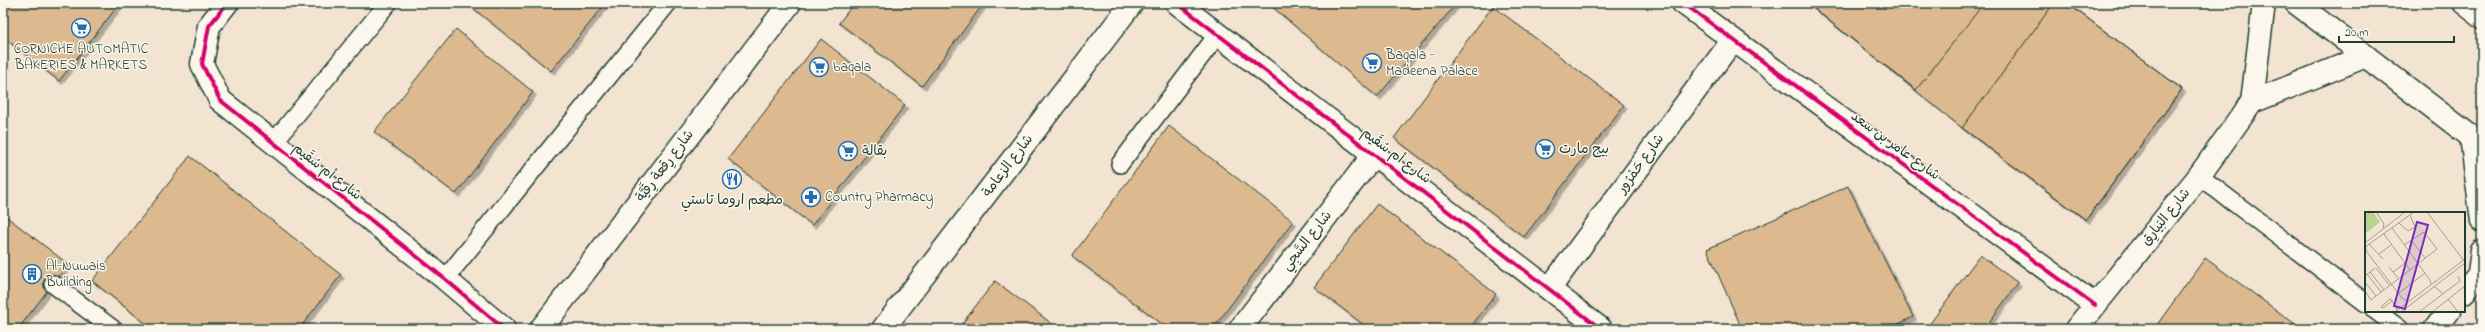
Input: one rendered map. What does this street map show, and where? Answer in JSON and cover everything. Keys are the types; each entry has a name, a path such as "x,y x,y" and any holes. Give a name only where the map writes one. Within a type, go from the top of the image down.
{"street":[{"name":"شارع أم سُقَيم","path":"227,3 209,26 202,64 220,100 445,279 504,329"},
{"name":"شارع رِقعة رِقَيَّة","path":"541,329 790,3"},
{"name":"شارع الزعامة","path":"883,329 1132,3"},
{"name":"شارع أم سُقَيم","path":"1177,3 1375,153 1601,329"},
{"name":"شارع عامر بن سعد","path":"1683,3 1732,41 2095,305"},
{"name":"شارع البَيارِق","path":"2076,329 2199,176 2252,102 2264,3"},
{"path":"2296,3 2476,140 2482,221"},
{"path":"2464,3 2482,17"},
{"name":"شارع حَمْرُور","path":"1550,288 1732,41"},
{"path":"2252,102 2366,56"},
{"name":"شارع السَّجِي","path":"1240,329 1375,153"},
{"path":"2465,291 2481,272 2482,250"},
{"path":"2435,329 2448,312"}],"lane":[{"path":"274,143 388,3"},
{"path":"445,279 668,3"},
{"path":"1120,164 1218,34"},
{"path":"2199,176 2365,302"},
{"path":"53,284 113,329"},
{"path":"2377,312 2400,329"}],"building":[{"path":"3,3 120,3 59,81 3,37"},
{"path":"471,3 606,3 551,71 469,5"},
{"path":"854,3 984,3 922,86 839,23"},
{"path":"1268,3 1457,3 1377,97"},
{"path":"1807,3 1984,3 1916,90"},
{"path":"1807,3 2067,3 2182,89 2086,220 1962,128"},
{"path":"2054,3 2067,3 2182,89 2086,220 1962,128"},
{"path":"1493,6 1624,105 1524,237 1394,138"},
{"path":"456,29 533,92 456,194 374,132"},
{"path":"821,39 905,105 812,225 728,159"},
{"path":"1169,126 1293,221 1213,329 1169,329 1072,256"},
{"path":"190,156 341,275 299,329 153,329 92,281"},
{"path":"1848,186 1913,317 1888,329 1742,329 1707,249"},
{"path":"1377,204 1496,294 1469,329 1369,329 1314,287"},
{"name":"Al-Nuwais Building","path":"3,214 68,264 18,329 3,329"},
{"path":"1980,255 2018,283 1984,329 1926,329"},
{"path":"2205,258 2302,329 2154,329"},
{"path":"995,281 1059,329 958,329"}],"cycle path":[{"path":"227,3 209,26 202,64 220,100 445,279 504,329"},
{"path":"1177,3 1601,329"},
{"path":"1683,3 2095,305"}],"place":[{"name":"CORNICHE AUTOMATIC BAKERIES & MARKETS","path":"81,28"},
{"name":"Baqala - Madeena Palace","path":"1372,63"},
{"name":"baqala","path":"819,67"},
{"name":"بيج مارت","path":"1545,149"},
{"name":"بقالة","path":"848,151"},
{"name":"مطعم اروما تاستي","path":"732,179"},
{"name":"Country Pharmacy","path":"811,197"},
{"name":"Al-Nuwais Building","path":"32,274"}]}
